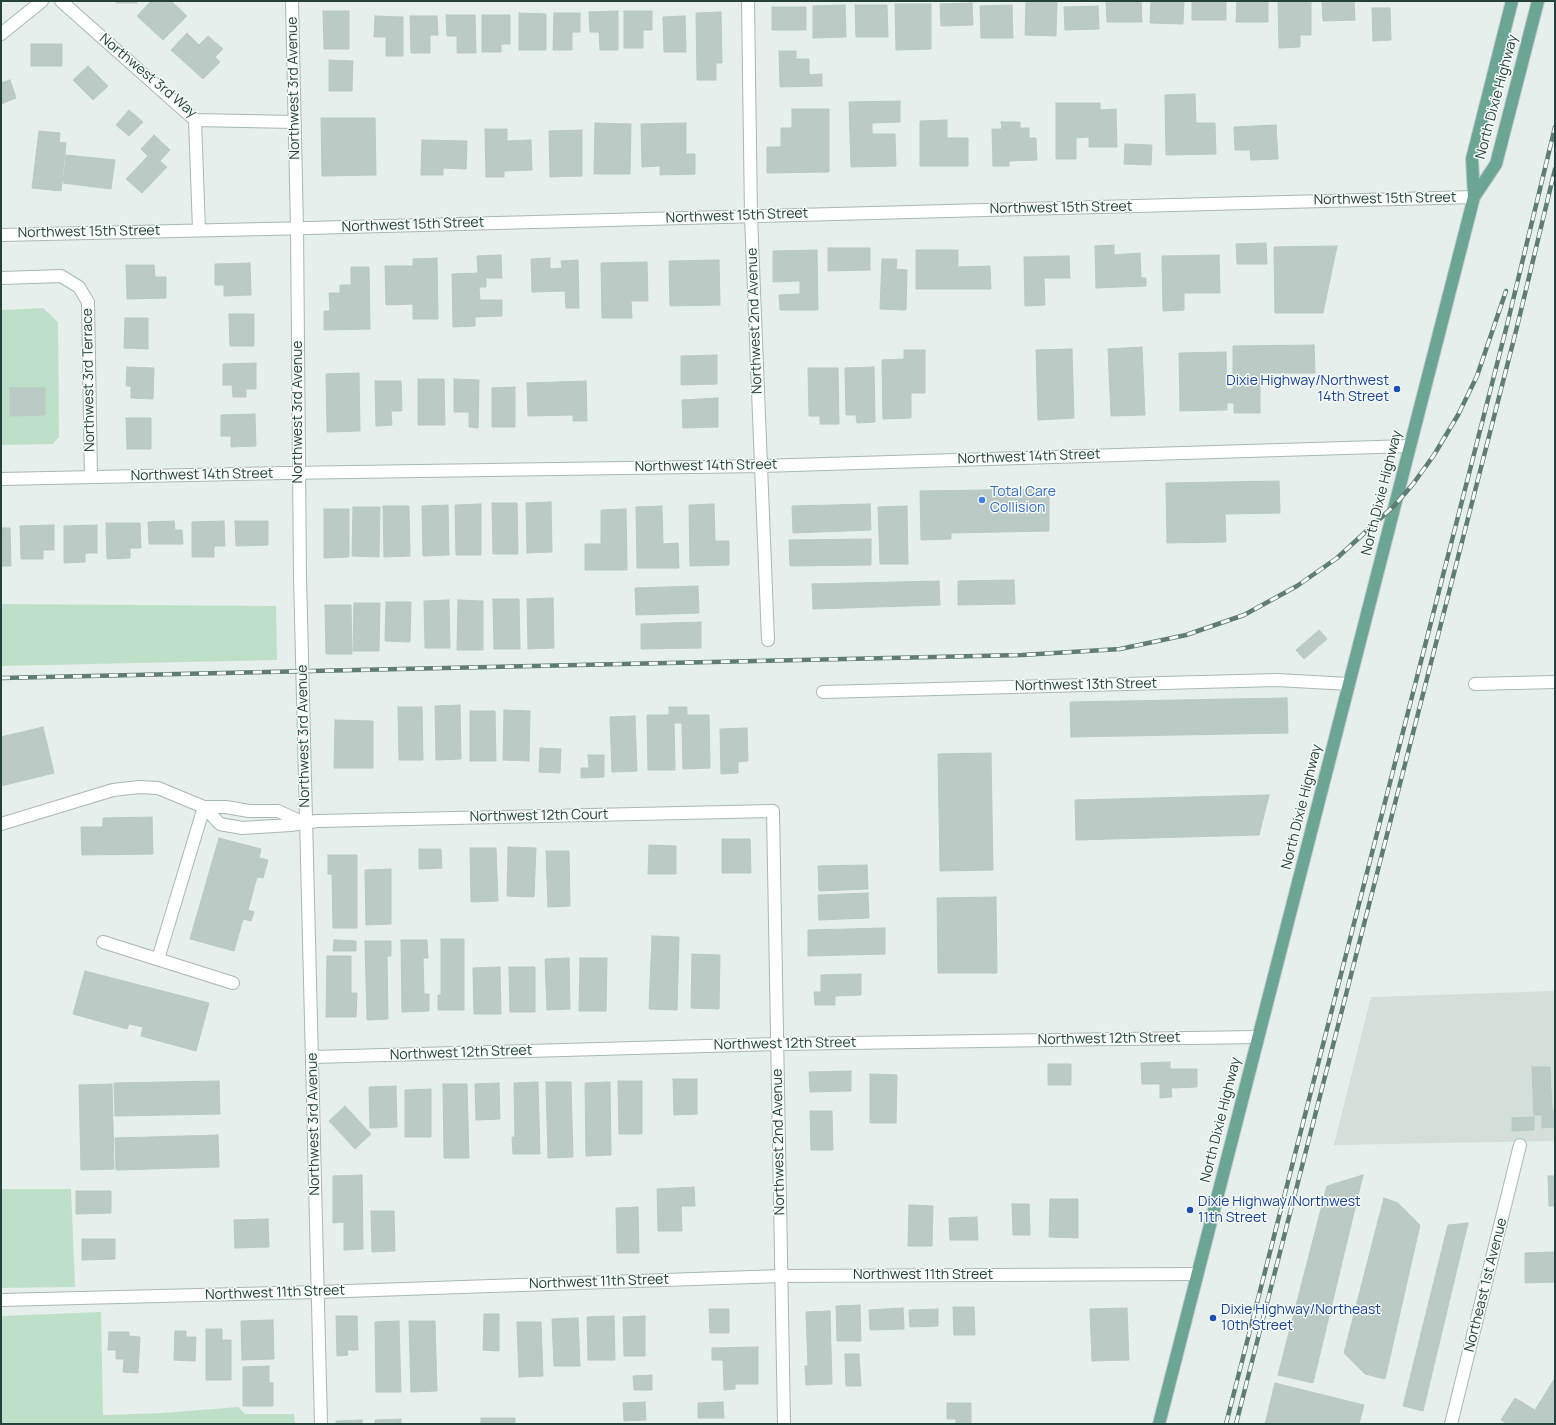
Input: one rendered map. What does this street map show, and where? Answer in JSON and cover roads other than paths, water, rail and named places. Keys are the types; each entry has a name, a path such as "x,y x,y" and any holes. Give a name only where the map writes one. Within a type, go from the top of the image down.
{"main road":[{"name":"North Dixie Highway","path":"1159,1424 1474,197 1472,158 1512,1"},
{"name":"North Dixie Highway","path":"1474,197 1496,164 1538,1"}],"street":[{"path":"1,34 42,1"},
{"name":"Northwest 3rd Way","path":"61,1 194,120 294,122"},
{"name":"Northwest 3rd Avenue","path":"292,1 298,228 299,473 305,823 313,1057 320,1424"},
{"name":"Northwest 2nd Avenue","path":"748,1 751,216 768,640"},
{"path":"194,120 199,230"},
{"name":"Northwest 15th Street","path":"1,234 298,228 1474,197"},
{"name":"Northwest 3rd Terrace","path":"1,278 61,276 78,287 88,302 91,477"},
{"name":"Northwest 14th Street","path":"1,480 299,473 761,466 1410,446"},
{"name":"Northwest 13th Street","path":"823,692 1277,680 1349,684"},
{"path":"1475,684 1555,682"},
{"name":"Northwest 3rd Avenue","path":"1,824 113,790 139,787 158,788 204,808 220,824 242,828 305,823"},
{"name":"Northwest 3rd Avenue","path":"204,808 226,807 249,811 278,811 305,823"},
{"path":"158,959 204,808"},
{"name":"Northwest 2nd Avenue","path":"772,811 778,1044 784,1424"},
{"name":"Northwest 12th Court","path":"305,823 317,821 772,811"},
{"path":"103,942 233,983"},
{"name":"Northwest 12th Street","path":"313,1057 778,1044 1258,1036"},
{"name":"Northeast 1st Avenue","path":"1451,1424 1520,1145"},
{"name":"Northwest 11th Street","path":"1,1300 318,1292 781,1276 1197,1274"}],"railway":[{"path":"1226,1424 1507,325 1555,127"},
{"path":"1236,1424 1517,327 1555,169"},
{"path":"1,678 1022,655 1120,649 1186,635 1244,615 1297,586 1337,558 1395,505 1413,484 1434,455 1458,415 1477,376 1506,291"}],"place":[{"name":"Dixie Highway/Northwest 14th Street","path":"1397,389"},
{"name":"Total Care Collision","path":"982,500"},
{"name":"Dixie Highway/Northwest 11th Street","path":"1190,1210"},
{"name":"Dixie Highway/Northeast 10th Street","path":"1213,1318"}]}
